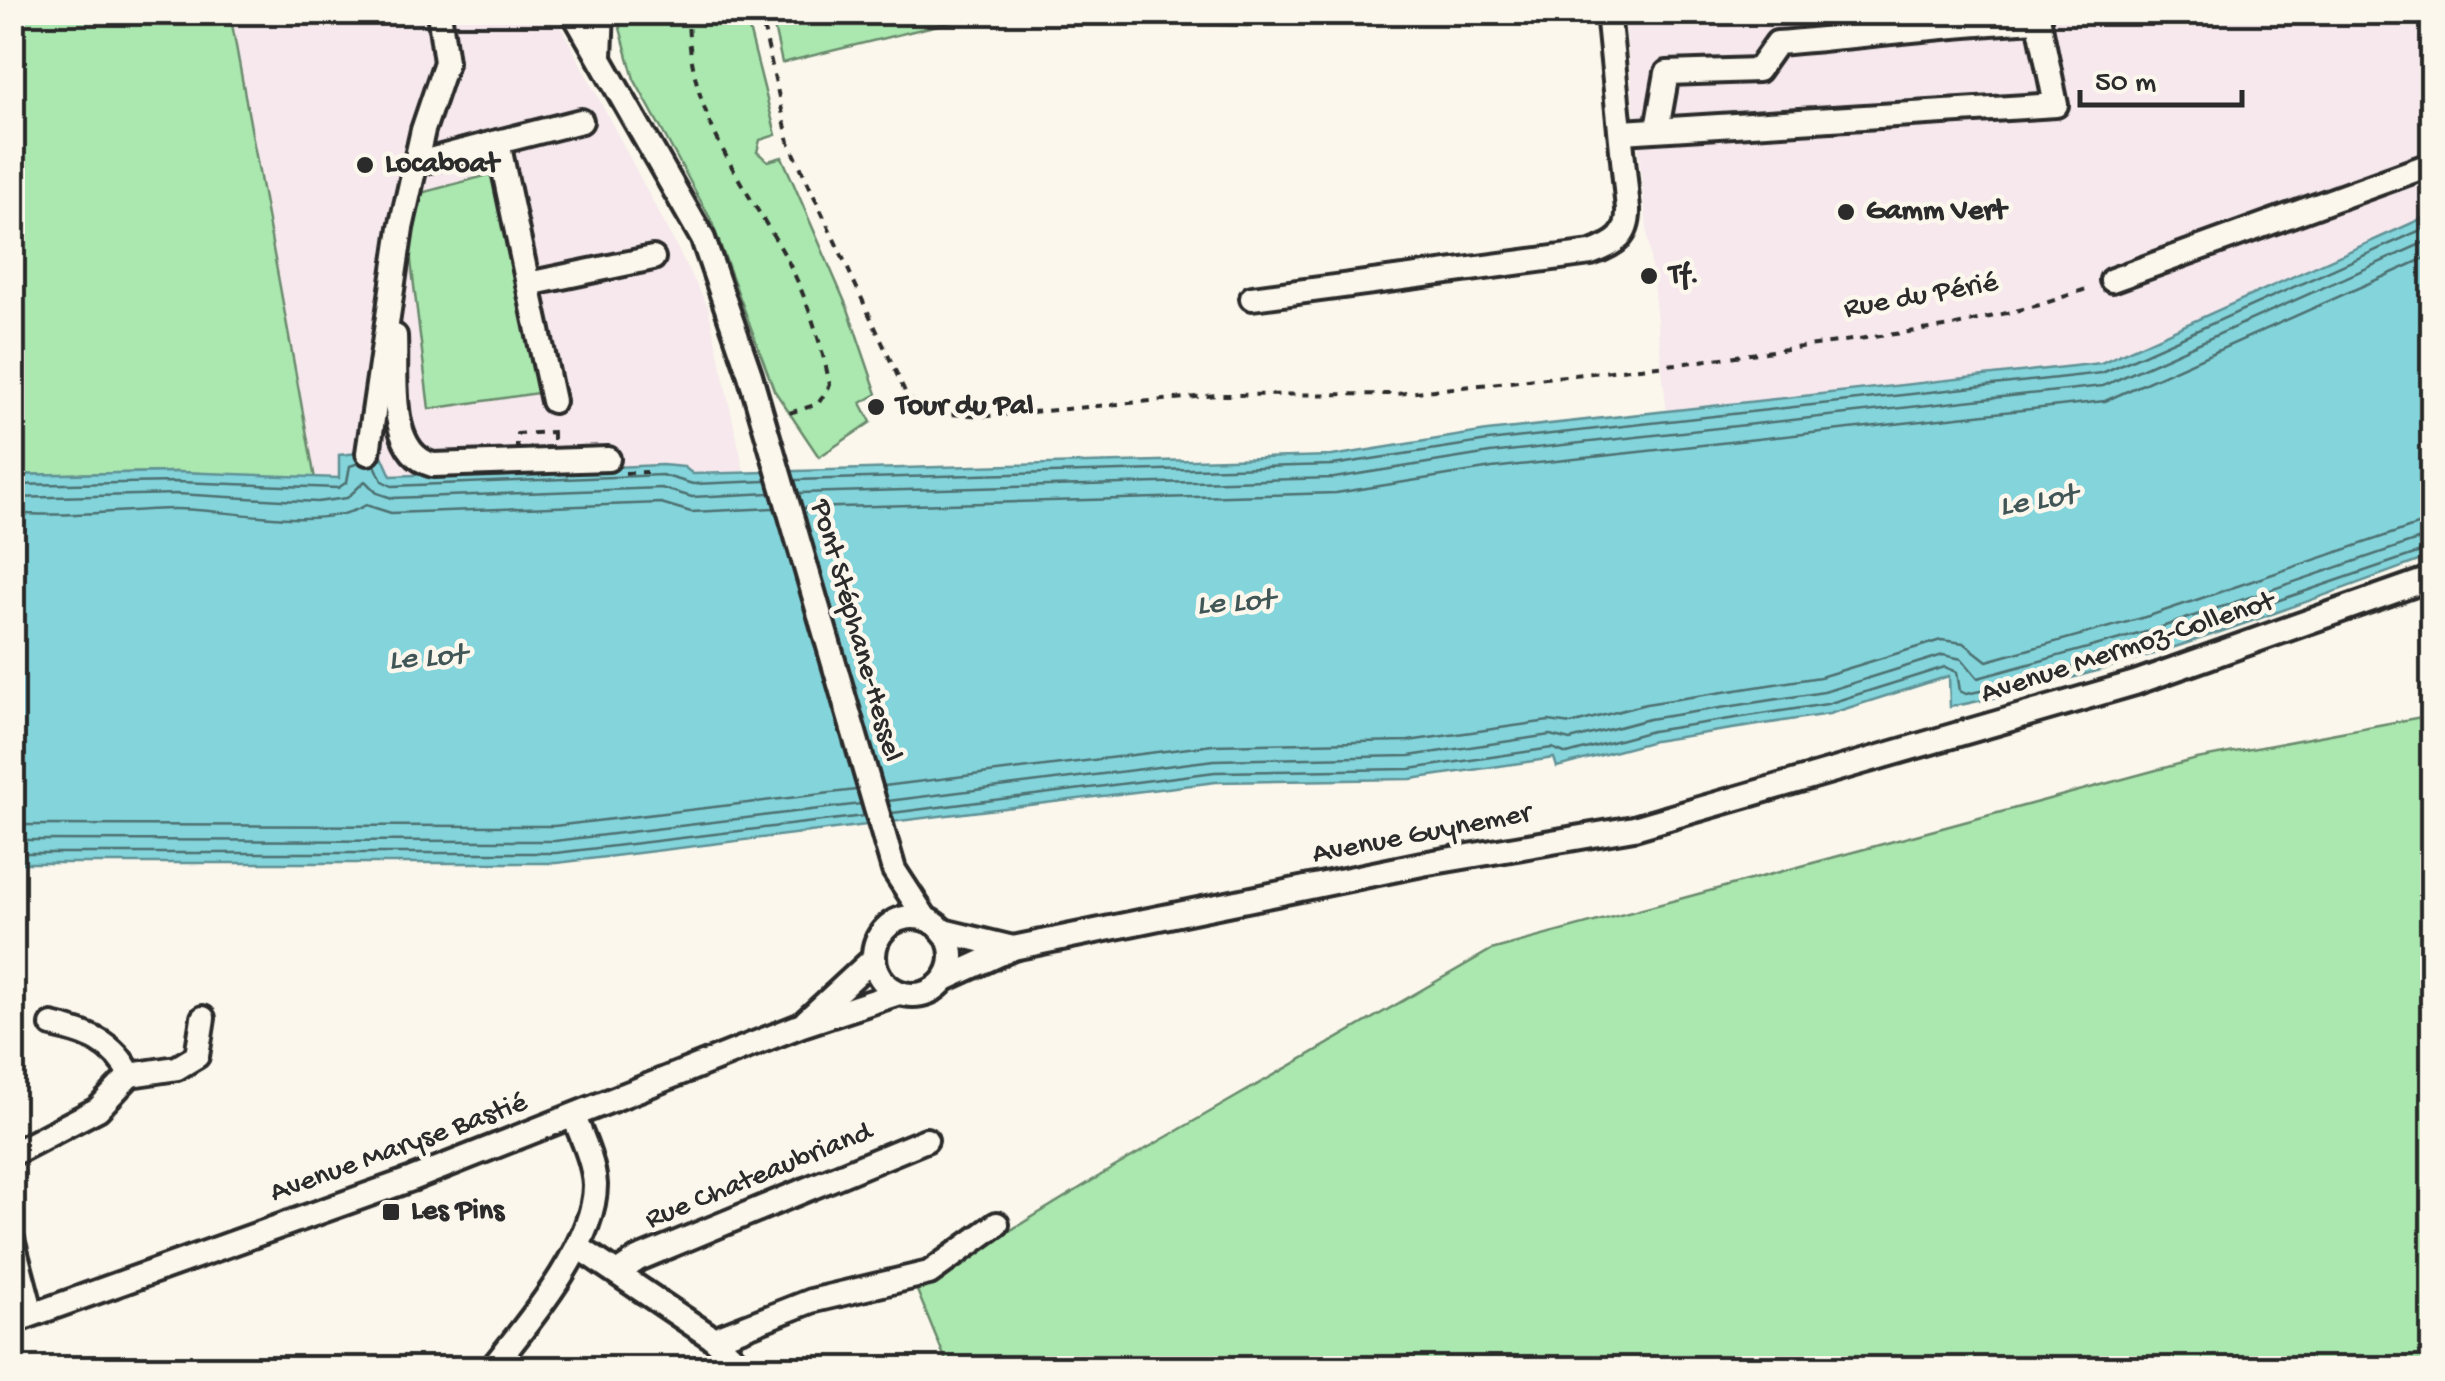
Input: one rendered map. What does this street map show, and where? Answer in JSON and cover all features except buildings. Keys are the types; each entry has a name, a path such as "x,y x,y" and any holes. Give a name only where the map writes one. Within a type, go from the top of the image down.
{"street":[{"path":"368,452 392,285 415,164 446,62 440,12"},
{"name":"Pont Stéphane-Hessel","path":"573,12 702,239 770,409 900,896"},
{"path":"600,60 602,12"},
{"path":"1252,298 1608,247 1628,227 1608,12"},
{"path":"1622,132 1656,130 2056,105 2038,16 1939,25 1906,33 1777,43 1758,70 1667,73 1656,130"},
{"path":"415,164 581,121"},
{"path":"498,142 553,401"},
{"path":"2112,280 2432,164"},
{"path":"528,284 653,258"},
{"path":"392,285 403,440 418,461 433,465 608,459"},
{"name":"Avenue Mermoz-Collenot","path":"1840,769 2136,683 2432,578"},
{"name":"Avenue Guynemer","path":"944,979 1013,948 1422,864 1634,828 1840,769"},
{"path":"888,926 900,896 935,925 952,954 944,979 919,995 899,993 881,980 873,959 880,935 900,919 935,925"},
{"name":"Avenue Guynemer","path":"935,925 1013,948"},
{"name":"Avenue Maryse Bastié","path":"802,1026 873,959"},
{"name":"Avenue Maryse Bastié","path":"22,1318 574,1117 802,1026 899,993"},
{"path":"12,1154 98,1109 130,1075 177,1068 198,1056 203,1018"},
{"path":"52,1025 92,1034 123,1060 130,1075"},
{"path":"492,1368 578,1247 588,1224 595,1182 574,1117"},
{"name":"Rue Chateaubriand","path":"616,1273 638,1259 926,1140"},
{"path":"714,1338 810,1302 929,1273 997,1224"},
{"path":"12,1240 22,1318"},
{"path":"578,1247 714,1338 744,1368"}],"path":[{"path":"688,12 688,58 700,100 722,154 777,241 824,356 830,385 818,404 788,416 770,409"},
{"name":"Rue du Périé","path":"760,12 789,142 907,396 927,413 989,416 1217,395 1397,394 1686,362 1952,326 2040,305 2112,280"}],"shaded area":[{"path":"230,13 554,13 708,307 744,471 693,475 684,467 662,465 390,476 379,451 340,455 339,478 315,479"},
{"path":"1624,13 2432,13 2432,214 2101,363 1667,414"}],"green space":[{"path":"771,12 1347,13 1247,26 975,16 782,63"},
{"path":"230,13 315,479 177,472 13,475 12,14"},
{"path":"620,13 745,13 776,135 760,140 757,152 768,161 782,157 848,309 877,394 861,403 871,422 819,457 774,390 711,220 634,79 620,28"},
{"path":"496,173 538,393 429,409 410,253 421,193"},
{"path":"2432,715 2432,1368 949,1368 916,1288 1111,1169 1491,950 2197,759"}],"water":[{"name":"Le Lot","path":"2432,214 2432,556 2194,641 2073,678 1950,707 1949,676 1829,714 1654,741 1557,767 1554,758 1411,779 1216,782 557,863 13,863 12,475 177,472 339,478 339,455 380,451 391,476 662,465 684,467 693,474 1332,456 1487,431 2101,363"}],"place":[{"name":"Locaboat","path":"365,165"},
{"name":"Gamm Vert","path":"1846,212"},
{"name":"Tf.","path":"1649,276"},
{"name":"Tour du Pal","path":"876,407"},
{"name":"Les Pins","path":"391,1212"}]}
